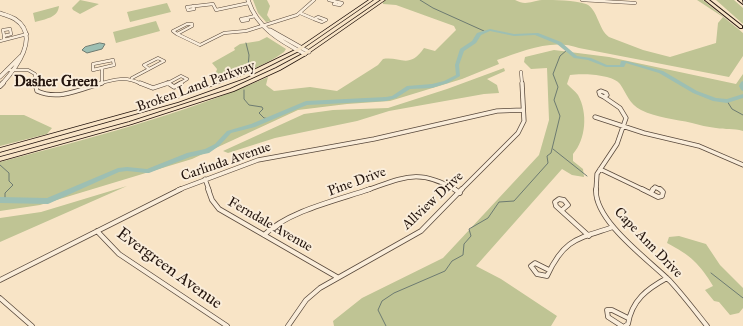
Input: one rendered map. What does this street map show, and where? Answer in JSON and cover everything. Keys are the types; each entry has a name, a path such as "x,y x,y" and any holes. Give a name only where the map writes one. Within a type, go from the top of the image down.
{"highway":[{"path":"707,0 742,28"},
{"path":"711,0 742,28"},
{"path":"740,0 743,3"}],"main road":[{"name":"Broken Land Parkway","path":"0,150 195,95 260,70 300,49 371,0"},
{"name":"Broken Land Parkway","path":"0,159 105,131 198,102 249,83 307,53 383,0"}],"street":[{"path":"177,34 192,25 186,24 173,31 177,34 200,45 224,33 246,30 300,14 314,0"},
{"path":"330,0 337,2"},
{"path":"582,0 635,3"},
{"path":"193,6 213,4 216,10 249,2 255,16 276,38 307,53"},
{"path":"0,13 16,20 27,34 26,47 22,55 14,70 0,86"},
{"path":"300,14 314,19"},
{"path":"246,18 255,16"},
{"path":"0,41 4,38 27,34"},
{"path":"0,77 22,55"},
{"path":"132,78 149,69 154,66 164,61 158,58 144,65 149,69"},
{"path":"113,60 114,65 102,68 93,70 93,64 113,60"},
{"path":"102,68 102,83"},
{"path":"7,70 28,70 34,73 36,89 42,94 49,96 67,94 118,78 132,78 153,88 168,83 181,76 187,79 174,87 168,83"},
{"name":"Allview Drive","path":"288,326 310,296 337,277 416,236 518,133 523,125 521,72"},
{"path":"604,97 623,111 626,118 624,126"},
{"name":"Carlinda Avenue","path":"0,280 169,195 266,158 367,140 497,111 523,110"},
{"path":"595,117 644,133 707,149 743,165"},
{"name":"Cape Ann Drive","path":"624,126 615,148 600,169 595,179 596,195 603,212 613,227 667,278 707,326"},
{"path":"600,169 651,194"},
{"name":"Pine Drive","path":"264,235 272,227 287,218 406,177 420,175 434,178 460,193"},
{"name":"Ferndale Avenue","path":"205,180 212,200 219,209 337,277"},
{"path":"562,210 589,236"},
{"path":"548,270 564,248 613,227"},
{"name":"Evergreen Avenue","path":"97,231 119,254 227,326"},
{"path":"628,318 612,310 607,310 608,317 624,326 628,324 628,318 639,296 667,278"},
{"path":"0,298 32,326"}],"green space":[{"path":"80,0 99,4 80,14 72,8"},
{"path":"253,0 267,0 270,6 267,15 271,21 266,22 258,13"},
{"path":"386,0 515,0 525,3 553,0 586,4 593,10 602,29 609,37 643,50 670,57 716,43 718,23 723,17 697,0 703,0 743,33 743,56 729,77 569,45 558,44 538,47 497,60 499,64 462,79 390,101 347,104 298,110 192,159 40,205 0,211 0,162 136,125 235,91 268,77 266,85 274,91 310,87 337,91 378,65 383,59 404,61 414,59 424,48 435,51 456,30 454,26 396,5 383,4"},
{"path":"716,0 734,0 743,8 743,24"},
{"path":"167,3 171,12 130,22 127,12"},
{"path":"59,6 54,16 35,22 33,13"},
{"path":"156,21 160,31 116,43 113,32"},
{"path":"267,37 286,49 284,52 261,66 244,73 218,82 214,79 217,69 212,63 235,50 234,48 240,44 259,41"},
{"path":"554,50 609,57 736,84 743,74 743,131 720,129 653,115 637,108 620,84 611,78 596,75 570,75 567,84 578,95 584,118 581,141 573,154 573,161 583,169 584,177 572,175 562,169 476,266 501,279 557,316 551,326 334,326 333,321 362,298 443,258 539,155 549,120 547,68 531,69 524,62 525,57"},
{"path":"504,68 505,71 487,79 497,85 499,93 484,94 389,111 357,121 275,138 228,153 223,151 304,114 333,110 388,108 447,89"},
{"path":"0,115 24,115 52,128 47,134 0,146"},
{"path":"127,186 0,242 0,218 41,212"},
{"path":"679,236 706,244 720,265 743,288 743,308 739,313 730,315 719,302 714,301 705,290 713,286 704,272 688,256 667,243 669,237"}],"water":[{"path":"100,43 105,44 102,49 87,53 82,50 85,47"}],"waterway":[{"path":"420,0 433,8 484,31"},
{"path":"0,200 48,201 118,170 127,169 147,171 189,155 207,151 217,145 229,132 253,126 306,103 386,99 394,97 409,87 432,86 446,82 458,76 457,65 462,50 474,42 479,34 490,30 514,35 536,34 559,43 576,57 589,59 606,66 622,66 623,62 626,62 661,72 695,92 715,100 727,101 743,96"},
{"path":"243,73 248,69 249,55 246,43"},
{"path":"386,326 378,310 382,301 394,293 445,271 452,261 463,255 464,244 471,236 469,229 488,218 499,202 514,201 548,163 547,156 551,153 560,116 554,100 558,87 553,74 560,56 567,50"},
{"path":"743,83 743,89"},
{"path":"244,90 244,99 249,105 262,107 263,109 259,113 264,118 270,119"},
{"path":"727,101 732,109 743,115"},
{"path":"553,149 587,176"},
{"path":"0,165 9,173 9,181 13,185 5,193 5,199"},
{"path":"711,273 743,298"}],"district":[{"name":"Dasher Green","path":"56,82"}]}
